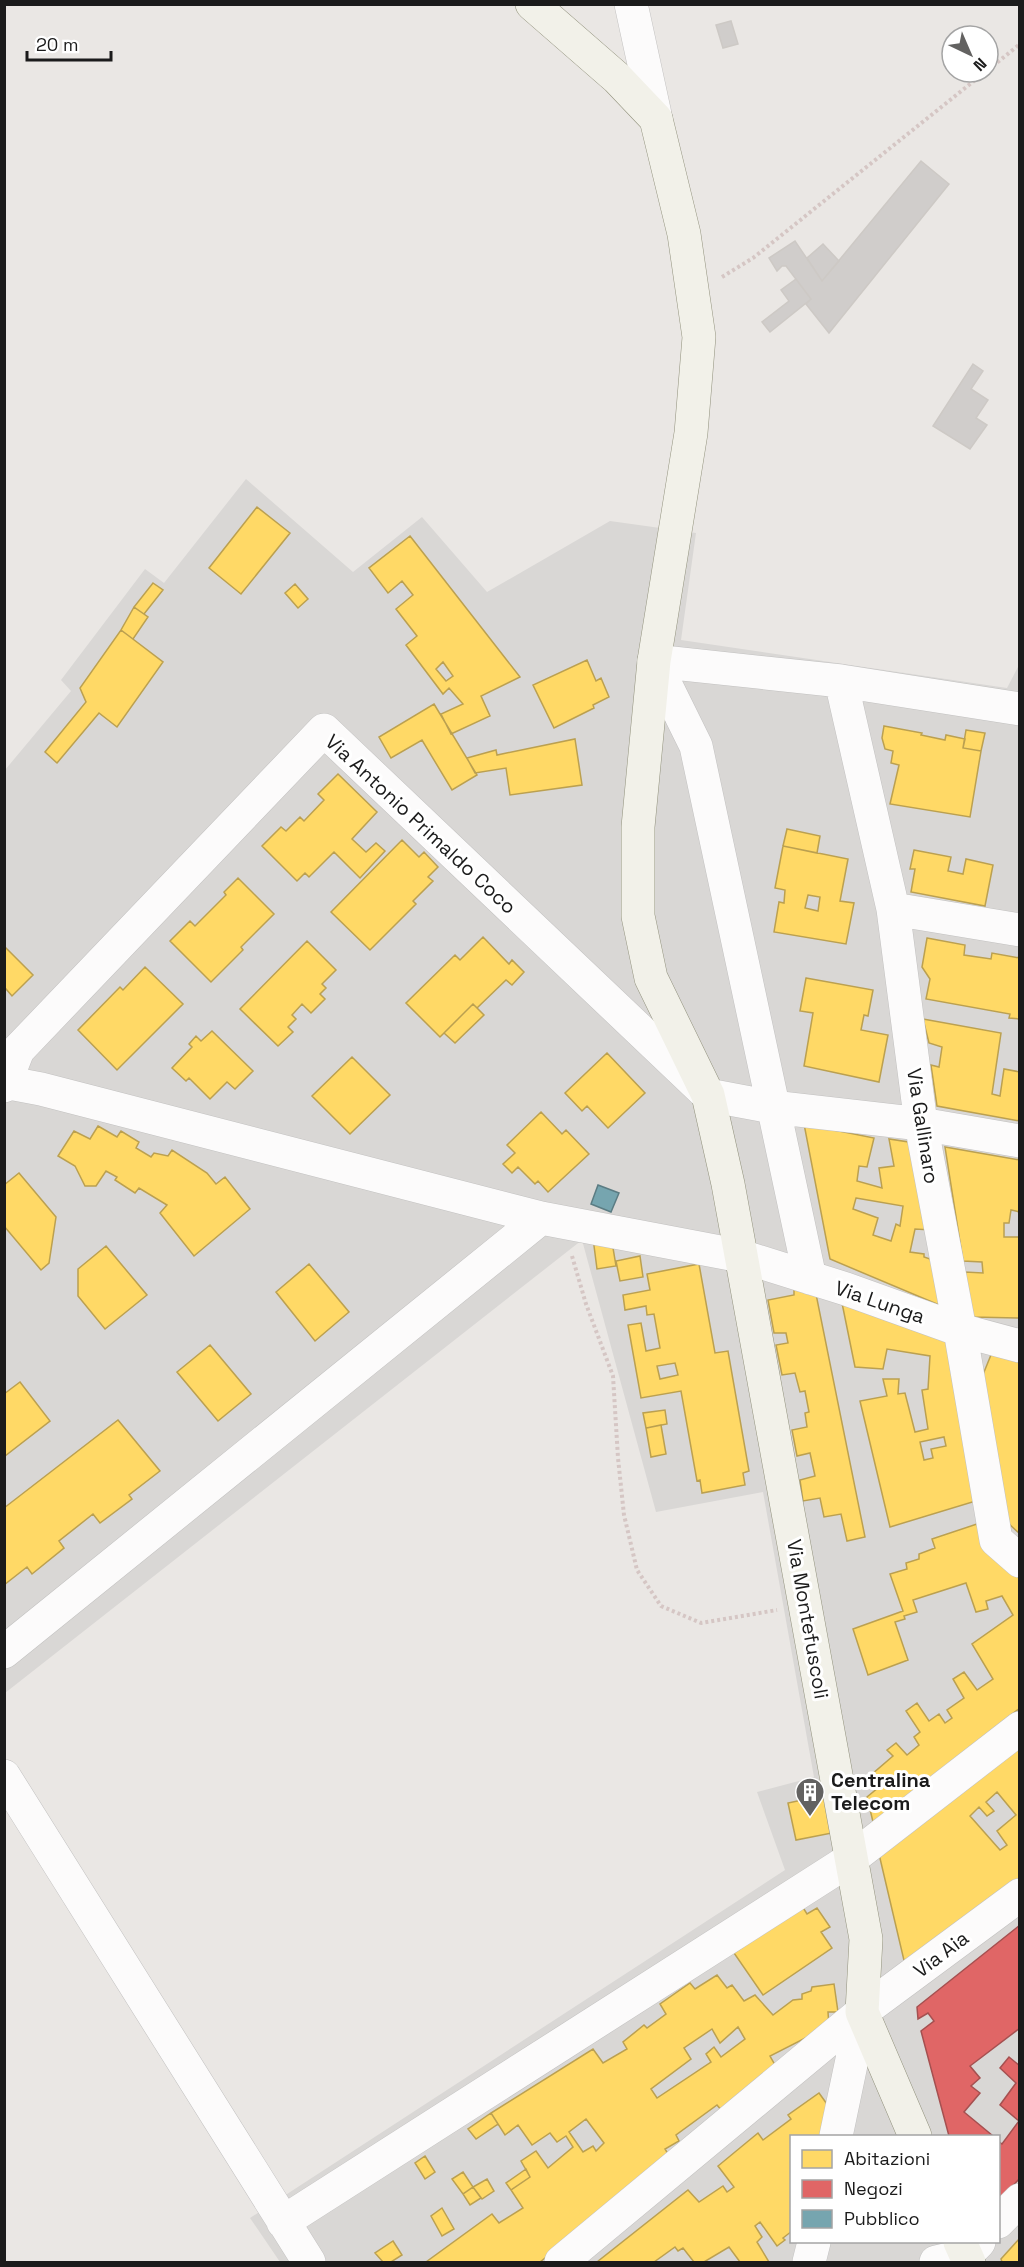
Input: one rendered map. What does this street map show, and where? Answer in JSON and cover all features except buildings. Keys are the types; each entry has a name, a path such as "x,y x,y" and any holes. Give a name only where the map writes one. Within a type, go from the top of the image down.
{"main road":[{"path":"532,4 617,78 656,119"},
{"name":"Via Montefuscoli","path":"656,119 684,234 699,337 691,433 654,661 638,827 638,916 651,978 708,1095 728,1184 805,1604 860,1852 866,1940 862,2013 915,2135"}],"street":[{"path":"631,4 656,119"},
{"path":"654,661 841,681 1020,710"},
{"path":"654,661 696,746 810,1278"},
{"name":"Via Gallinaro","path":"841,681 893,909 921,1124 960,1330 996,1540 1020,1561"},
{"name":"Via Antonio Primaldo Coco","path":"6,1083 18,1050 324,730 708,1095"},
{"path":"893,909 1020,930"},
{"name":"Via Lunga","path":"6,1083 52,1092 541,1218 741,1256 960,1330 1020,1346"},
{"path":"708,1095 772,1107 921,1124 1020,1141"},
{"path":"4,1652 541,1218"},
{"path":"960,1330 1020,1334"},
{"path":"283,2222 860,1852 1020,1728"},
{"path":"4,1776 309,2262"},
{"name":"Via Aia","path":"561,2262 862,2013 1020,1895"},
{"path":"836,2135 862,2013"},
{"path":"1000,2221 1020,2200"},
{"path":"809,2262 813,2243"}],"path":[{"path":"1000,60 1020,44"},
{"path":"693,294 753,258 971,84"},
{"path":"541,1218 570,1250 586,1304 613,1376 624,1515 637,1570 661,1606 701,1623 805,1604"}],"shaded area":[{"path":"246,479 353,572 422,517 487,592 610,521 696,533 681,640 1007,688 1019,665 1019,2262 280,2262 250,2218 785,1870 757,1792 814,1777 763,1492 656,1512 582,1240 5,1693 5,770 71,691 61,680 145,569 164,583"}],"place":[{"name":"Centralina Telecom","path":"810,1818"}]}
